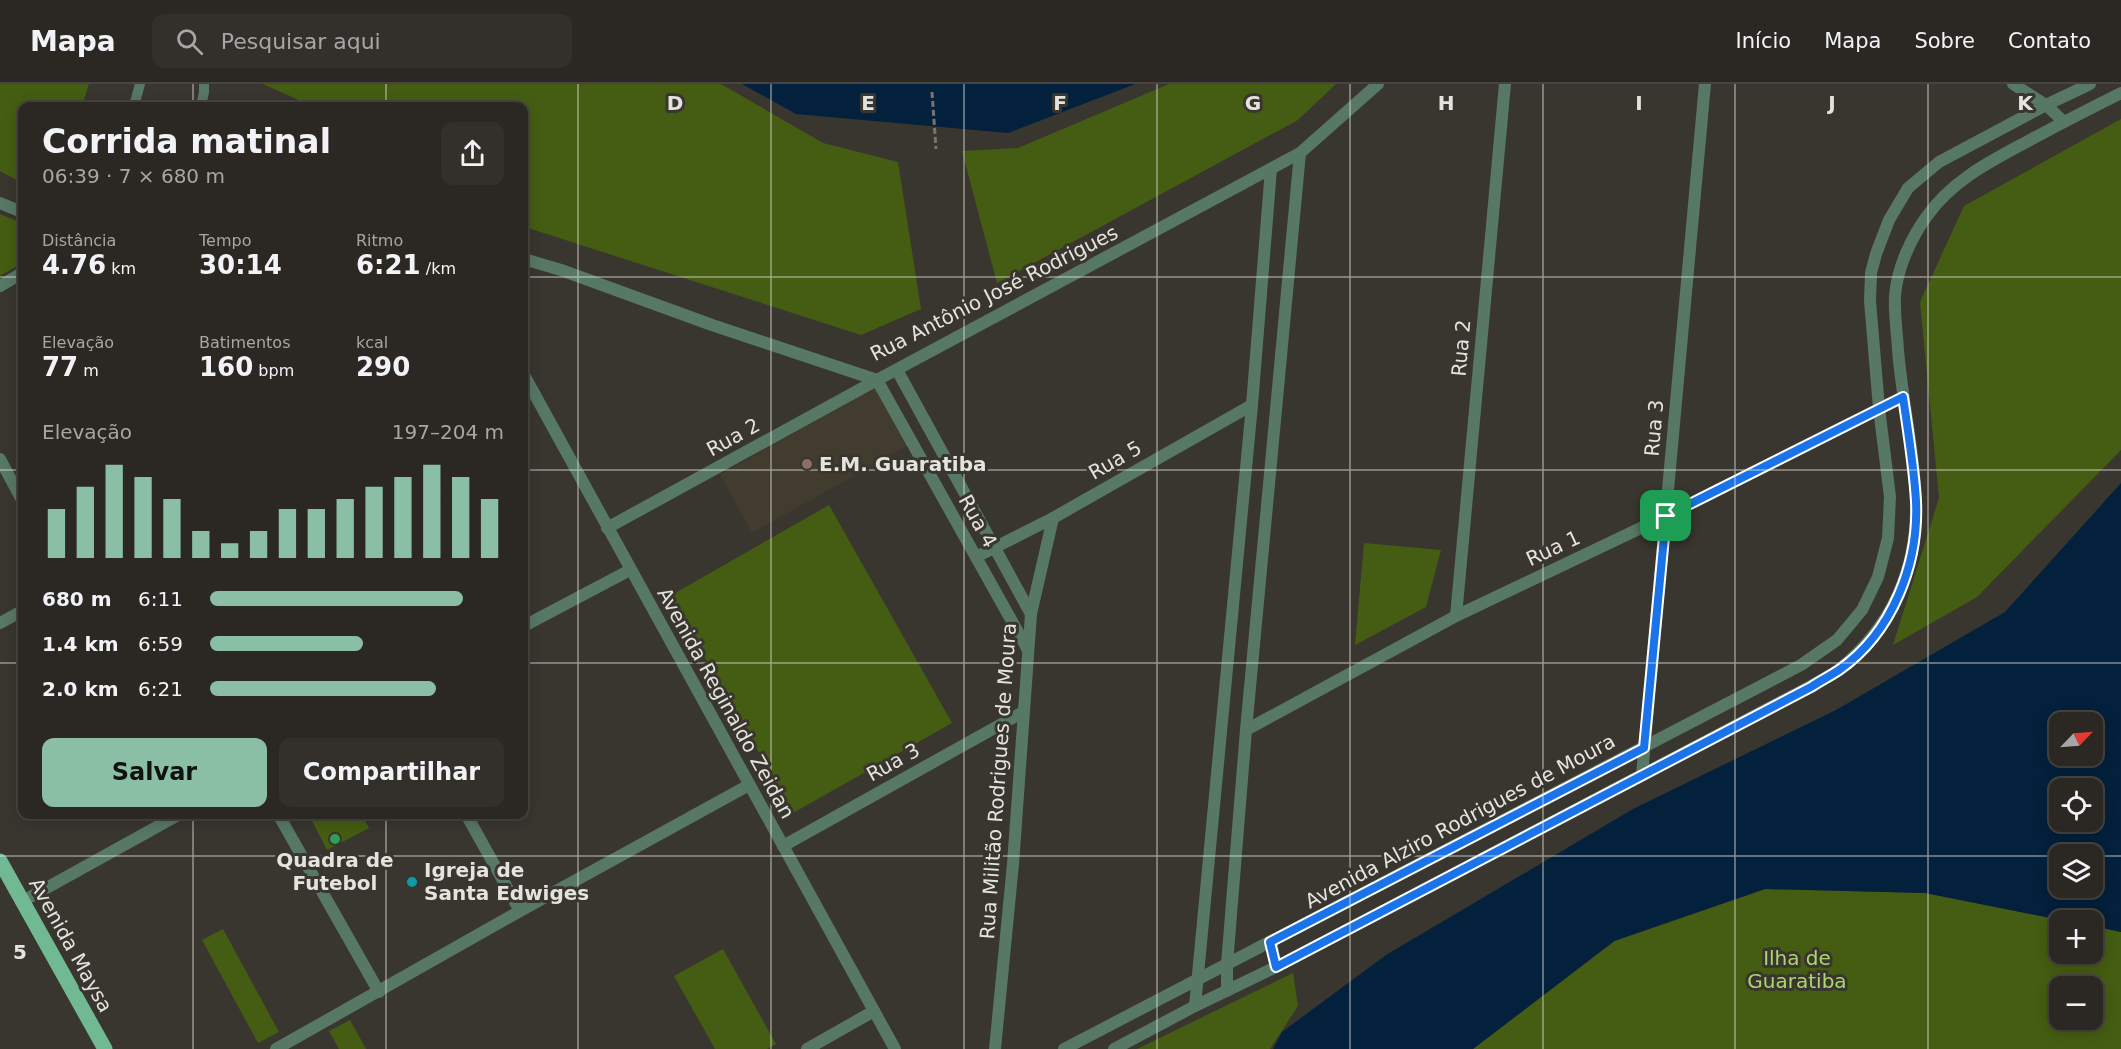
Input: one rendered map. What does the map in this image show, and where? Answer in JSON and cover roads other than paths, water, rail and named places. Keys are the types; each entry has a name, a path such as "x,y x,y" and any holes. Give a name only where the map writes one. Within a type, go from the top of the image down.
{"main road":[{"name":"Avenida Maysa","path":"0,861 105,1049"}],"street":[{"name":"Rua Antônio José Rodrigues","path":"528,262 561,270 712,325 877,380 1300,153 1378,84"},
{"name":"Rua 2","path":"1456,616 1505,84"},
{"name":"Rua 3","path":"1642,775 1705,84"},
{"path":"2013,84 2046,105 2064,122"},
{"name":"Avenida Alziro Rodrigues de Moura","path":"1064,1049 1801,665 1837,640 1862,610 1878,577 1884,559 1890,519 1871,327 1870,273 1882,236 1908,188 1939,162 2090,84"},
{"path":"1114,1049 1276,967 1811,687 1840,669 1862,649 1884,622 1903,585 1912,557 1916,523 1913,471 1903,397 1895,296 1904,258 1919,228 1942,197 1974,171 2121,93"},
{"path":"1227,991 1227,964 1246,730 1300,153"},
{"path":"1195,1006 1252,405 1271,169"},
{"path":"0,203 18,210"},
{"path":"0,286 18,275"},
{"name":"Rua 4","path":"897,370 1031,614"},
{"name":"Rua 2","path":"607,528 877,380"},
{"name":"Rua 4","path":"877,380 1028,650"},
{"name":"Avenida Reginaldo Zeidan","path":"528,382 895,1049"},
{"name":"Rua 1","path":"1246,730 1456,616 1666,516 1903,397"},
{"name":"Rua 5","path":"976,557 1053,518 1252,405"},
{"path":"0,459 18,493"},
{"name":"Rua Militão Rodrigues de Moura","path":"995,1049 1013,864 1031,614 1053,518"},
{"path":"528,624 630,570"},
{"path":"0,623 18,613"},
{"name":"Rua 3","path":"783,846 1023,712"},
{"path":"276,1049 749,785"},
{"path":"23,901 171,819"},
{"path":"281,819 379,992"},
{"path":"469,819 520,911"},
{"path":"1270,942 1276,967"},
{"path":"807,1049 874,1011"}],"lane":[{"path":"135,102 140,84"},
{"path":"202,102 204,84"}],"water":[{"path":"742,84 1135,84 1008,133 796,114"},
{"path":"2121,483 2121,932 2103,928 2103,910 2049,910 2049,918 1925,893 1765,889 1614,941 1473,1049 1273,1049 1282,1032 1386,955 1633,809 1836,710 2005,612"}],"place":[{"name":"E.M. Guaratiba","path":"807,464"},
{"name":"Quadra de Futebol","path":"335,839"},
{"name":"Igreja de Santa Edwiges","path":"412,882"}],"park label":[{"name":"Ilha de Guaratiba","path":"1797,970"}]}
